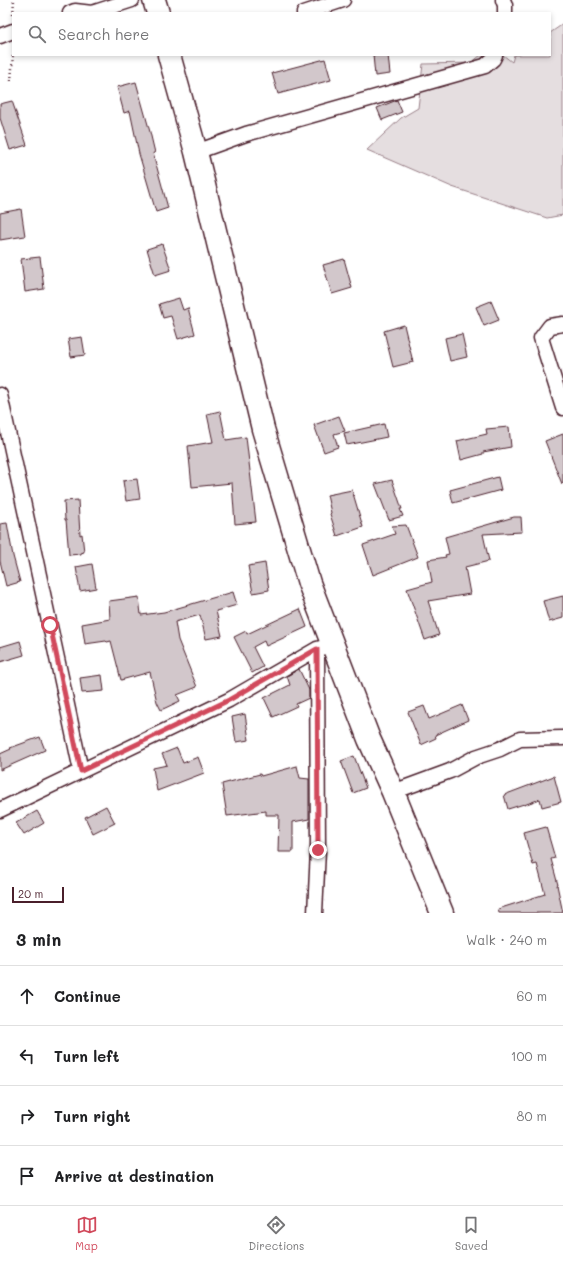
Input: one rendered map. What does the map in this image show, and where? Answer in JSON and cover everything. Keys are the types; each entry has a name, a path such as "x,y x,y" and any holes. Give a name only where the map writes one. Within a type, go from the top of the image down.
{"highway":[{"path":"154,0 158,12"},
{"path":"169,56 196,152 263,429 309,583 324,647 393,792 442,913"}],"street":[{"path":"95,12 132,0"},
{"path":"307,12 343,0"},
{"path":"503,0 505,12"},
{"path":"72,12 84,12"},
{"path":"0,36 12,32"},
{"path":"196,152 246,134 485,66 494,56"},
{"path":"563,324 550,326 541,338 563,408"},
{"path":"0,395 64,686 81,771"},
{"path":"0,810 229,700 324,647"},
{"path":"315,913 324,647"},
{"path":"393,792 450,771 476,757 500,749 520,739 563,738"}],"path":[{"path":"13,12 14,0"},
{"path":"11,81 13,56"}],"shaded area":[{"path":"563,24 563,215 547,218 452,187 367,150 401,118 418,108 423,64 471,63 480,56 504,56 512,62 514,56 551,56 551,32"}],"building":[{"path":"373,56 388,56 390,74 375,76"},
{"path":"325,59 331,80 278,94 272,73"},
{"path":"136,82 150,132 155,153 153,153 168,208 156,212 139,154 130,111 124,113 117,87"},
{"path":"397,100 402,112 382,120 377,108"},
{"path":"12,101 27,145 10,150 0,118 0,104"},
{"path":"21,209 25,236 0,240 0,213"},
{"path":"162,244 171,270 155,275 147,249"},
{"path":"40,257 44,289 25,292 21,259"},
{"path":"344,259 352,288 332,294 323,265"},
{"path":"179,298 183,310 188,308 195,334 178,339 171,316 163,318 159,304"},
{"path":"491,301 499,320 484,326 476,307"},
{"path":"404,325 413,362 393,367 384,331"},
{"path":"462,334 467,357 450,361 445,338"},
{"path":"82,337 85,355 71,357 68,339"},
{"path":"220,411 226,440 246,437 256,522 235,524 232,483 192,487 188,446 213,442 207,414"},
{"path":"339,416 345,431 334,434 338,447 324,452 314,425"},
{"path":"384,424 387,437 347,445 344,433"},
{"path":"509,427 511,447 483,452 483,454 461,460 457,441 487,434 486,429"},
{"path":"563,434 563,483 562,484 545,441"},
{"path":"498,477 501,490 453,503 450,490"},
{"path":"137,479 140,499 126,501 123,481"},
{"path":"392,480 403,516 389,520 375,484"},
{"path":"352,490 363,527 337,536 330,514 327,495"},
{"path":"78,500 80,535 82,534 84,552 81,554 69,555 64,501"},
{"path":"514,517 521,517 522,532 483,534 489,561 465,567 470,594 428,601 439,635 425,640 407,589 432,582 428,560 446,557 445,555 449,554 445,537"},
{"path":"7,523 13,556 20,582 6,586 0,561 0,524"},
{"path":"406,525 418,557 373,575 363,545 395,534 392,526"},
{"path":"265,563 269,590 253,593 248,566"},
{"path":"92,564 96,588 80,591 76,567"},
{"path":"233,592 237,605 216,611 222,636 206,639 200,615 175,622 178,640 197,687 177,695 180,701 161,710 157,702 150,672 121,680 111,641 85,644 82,624 110,619 109,601 139,597 141,615 164,612"},
{"path":"563,596 563,618 549,622 543,601"},
{"path":"300,609 307,627 266,646 264,641 253,647 263,667 252,673 234,637 246,631 247,634"},
{"path":"20,641 24,655 0,662 0,647"},
{"path":"299,669 309,690 309,698 296,704 297,706 273,717 264,698 290,685 287,676"},
{"path":"102,675 104,691 82,693 80,678"},
{"path":"462,705 468,720 435,735 436,738 421,745 408,712 424,706 429,719"},
{"path":"245,714 249,740 236,742 232,717"},
{"path":"40,737 45,750 0,770 0,754 11,749 10,748"},
{"path":"177,748 183,763 198,757 204,773 157,791 153,768 167,765 162,754"},
{"path":"354,756 366,788 353,793 341,761"},
{"path":"297,766 300,778 309,779 309,819 293,822 293,852 278,852 279,815 266,815 266,811 227,816 222,784 260,774 261,776"},
{"path":"554,776 561,802 542,807 540,799 508,809 504,795"},
{"path":"106,806 115,823 93,834 85,817"},
{"path":"37,811 44,823 24,835 16,823"},
{"path":"546,827 555,858 551,859 563,913 499,913 498,909 545,894 537,864 533,865 524,833"}],"route":[{"path":"50,625 81,771 229,700 317,649 318,850"}]}
